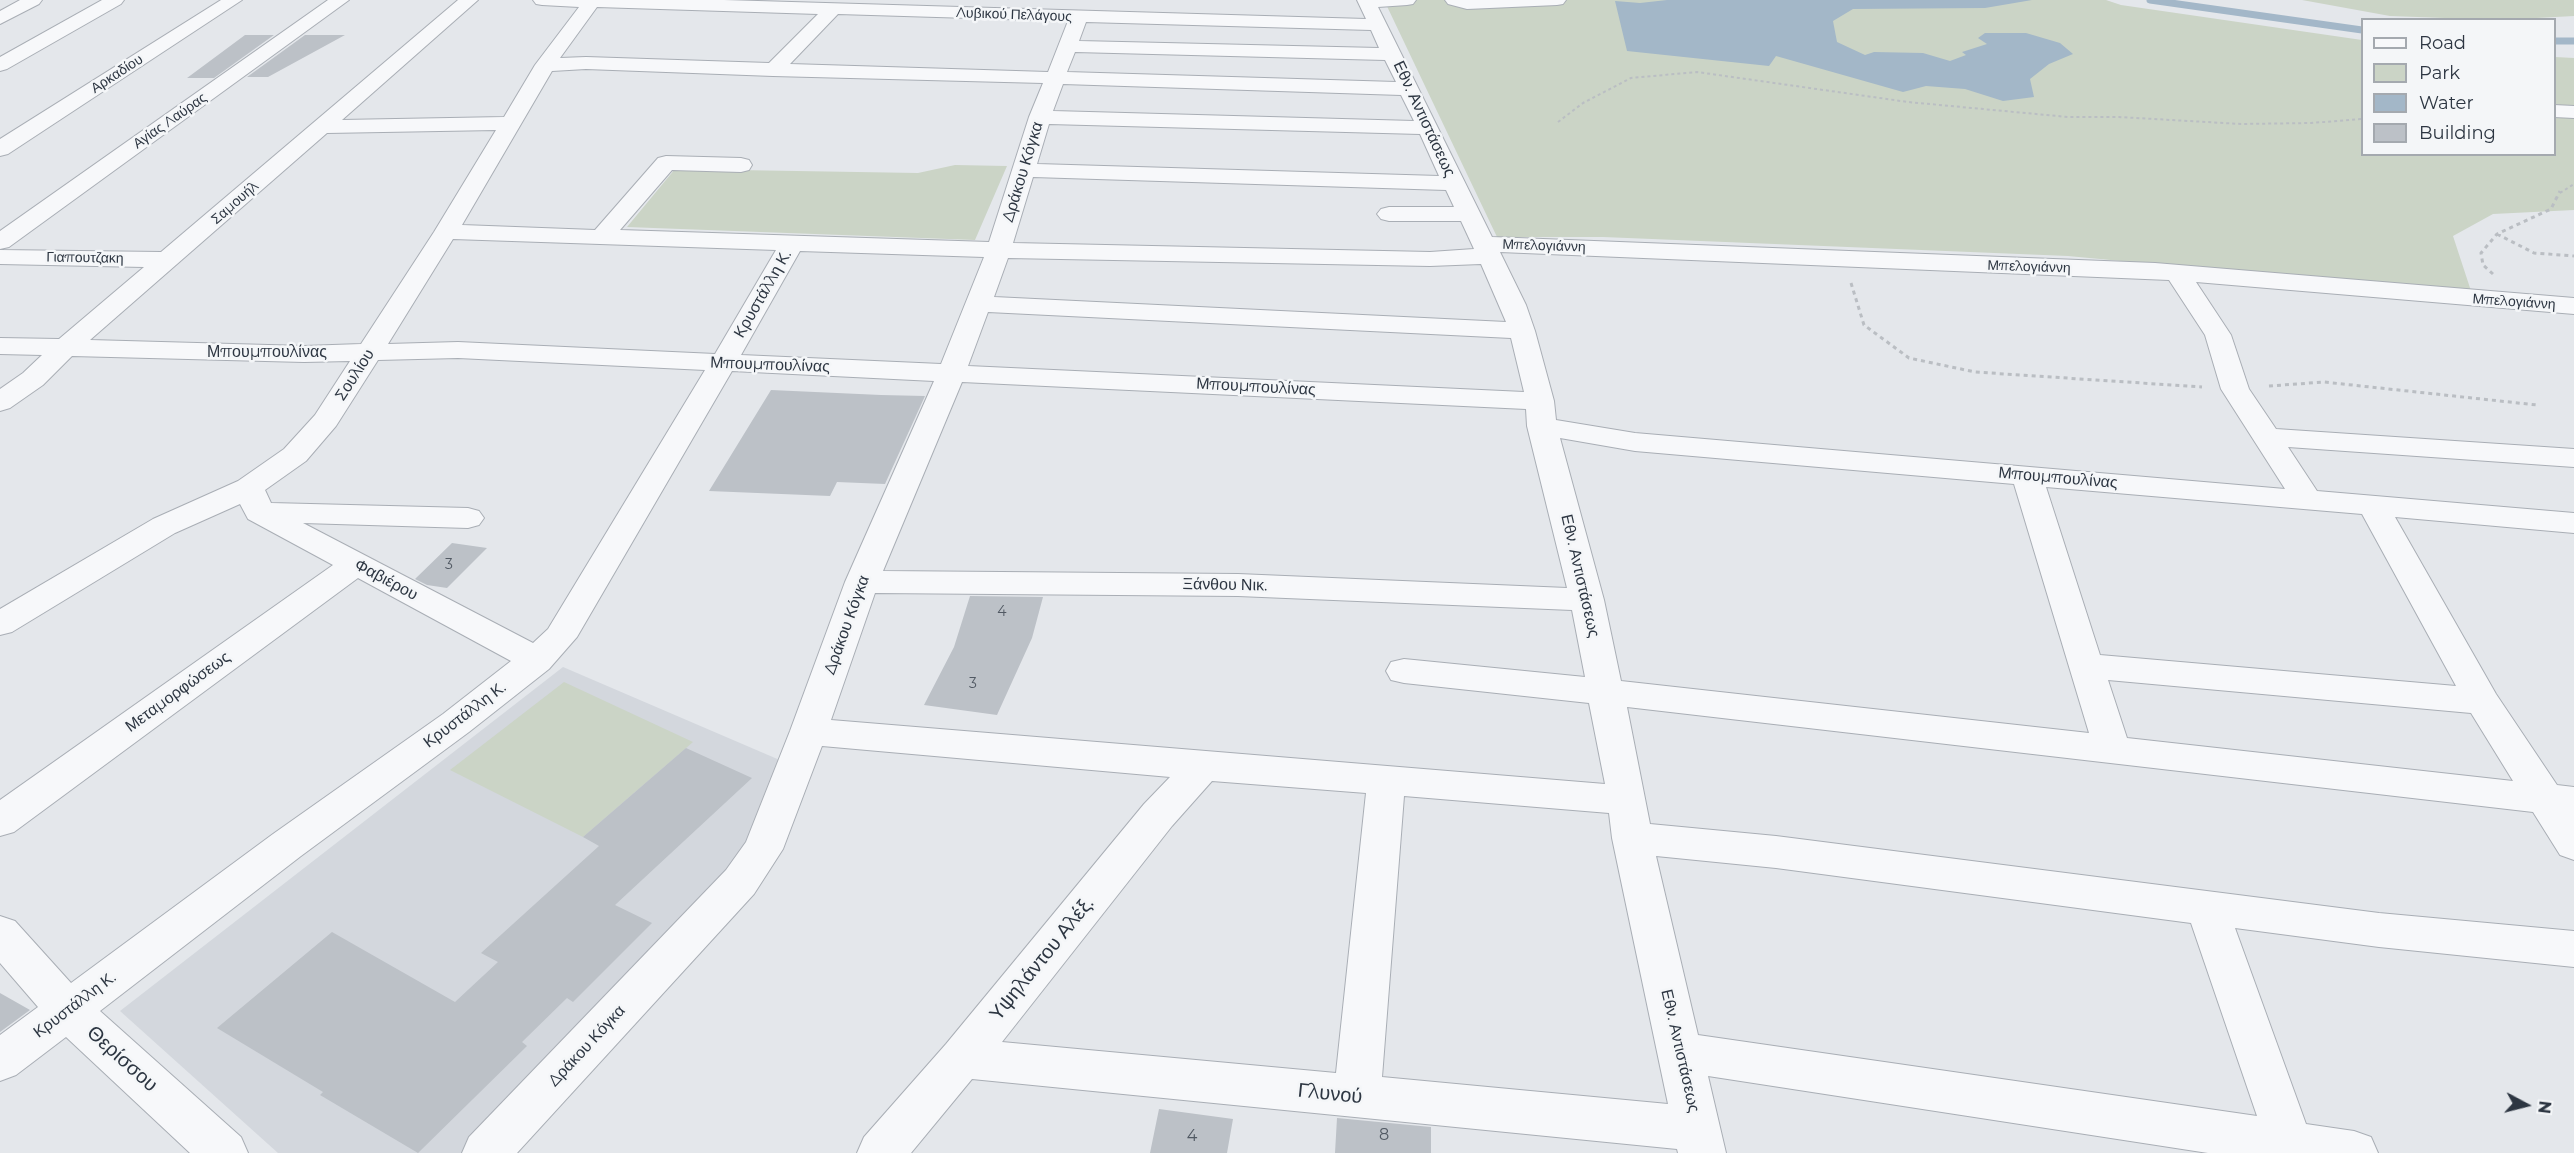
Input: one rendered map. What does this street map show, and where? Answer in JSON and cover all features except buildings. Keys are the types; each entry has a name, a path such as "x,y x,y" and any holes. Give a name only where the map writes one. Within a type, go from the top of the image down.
{"street":[{"path":"0,18 33,0"},
{"path":"0,65 115,0"},
{"name":"Αρκαδίου","path":"0,149 234,0"},
{"name":"Αγίας Λαύρας","path":"0,242 340,0"},
{"name":"Σαμουήλ","path":"0,402 33,379 65,348 469,0"},
{"name":"Λυβικού Πελάγους","path":"542,0 832,10 882,6 1091,17 1379,25"},
{"name":"Δράκου Κόγκα","path":"486,1153 740,882 764,849 862,582 952,372 999,250 1040,117 1066,46 1091,17 1111,0"},
{"path":"1366,1 1407,0"},
{"path":"1454,0 1467,4 1557,0"},
{"name":"Σουλίου","path":"0,624 164,526 254,500 318,429 371,351 446,232 545,65 592,1"},
{"name":"Εθν. Αντιστάσεως","path":"1366,1 1394,54 1522,331 1587,600 1630,819 1700,1141"},
{"path":"773,70 832,10"},
{"path":"1066,46 1394,54"},
{"path":"545,65 586,63 1409,89"},
{"path":"2556,111 2574,112"},
{"path":"1040,117 1428,128"},
{"path":"323,127 512,123"},
{"path":"602,237 666,163 741,165"},
{"path":"1024,170 1454,183"},
{"path":"1389,215 1468,214"},
{"name":"Μπελογιάννη","path":"446,232 999,250 1430,259 1486,250 1844,260 2177,273 2574,306"},
{"name":"Κρυστάλλη Κ.","path":"0,1061 67,1009 456,723 537,660 560,637 792,243"},
{"name":"Γιαπουτζακη","path":"0,257 169,260"},
{"path":"2177,273 2218,335 2235,389 2307,499"},
{"path":"978,304 1522,331"},
{"name":"Μπουμπουλίνας","path":"0,346 304,354 458,350 952,372 1541,414 1635,442 2574,523"},
{"path":"2266,437 2574,458"},
{"path":"2027,475 2112,749"},
{"path":"254,500 468,518"},
{"name":"Φαβιέρου","path":"254,500 356,564 537,660"},
{"path":"2373,505 2482,701 2561,801 2574,844"},
{"name":"Μεταμορφώσεως","path":"0,821 356,564"},
{"name":"Ξάνθου Νικ.","path":"862,582 1238,585 1587,600"},
{"path":"2086,666 2482,701"},
{"path":"1404,671 2561,801"},
{"path":"809,731 1386,781 1630,819 1776,852 2379,930 2574,949"},
{"name":"Υψηλάντου Αλέξ.","path":"881,1153 963,1058 1158,815 1203,766"},
{"path":"1358,1096 1386,781"},
{"path":"2207,908 2291,1148"},
{"name":"Θερίσσου","path":"0,933 67,1009 224,1153"},
{"path":"1680,1052 2291,1148 2354,1153"},
{"name":"Γλυνού","path":"963,1058 1358,1096 1700,1141"}],"path":[{"path":"1558,122 1583,104 1631,78 1697,72 1908,102 2068,117 2119,117 2241,124 2311,123 2361,119"},
{"path":"2501,301 2511,291 2483,265 2481,253 2497,234 2551,209 2561,190 2574,184"},
{"path":"2497,234 2534,253 2574,256"},
{"path":"1844,260 1864,325 1910,358 1975,372 2235,389 2324,382 2537,405"}],"shaded area":[{"path":"563,667 782,761 750,851 463,1153 278,1153 120,1011"}],"green space":[{"path":"1384,0 2106,0 2121,5 2361,40 2361,156 2556,156 2556,57 2574,58 2574,210 2493,214 2453,236 2472,294 2068,256 1603,237 1497,237"},
{"path":"2302,0 2574,0 2574,16 2444,18 2390,16"},
{"path":"955,165 1007,166 975,240 627,227 675,169 918,173"},
{"path":"564,682 693,742 583,837 450,770"}],"water":[{"path":"1667,0 2032,0 1985,8 1853,9 1833,21 1837,42 1865,55 1874,52 1923,53 1950,61 1966,55 1962,52 1987,44 1978,38 1985,33 2026,33 2060,43 2073,54 2049,64 2030,79 2034,97 2003,101 1965,89 1926,86 1903,92 1776,56 1769,66 1627,51 1615,1 1640,3"}],"waterway":[{"path":"2150,0 2361,30"},
{"path":"2556,41 2574,41"}]}
